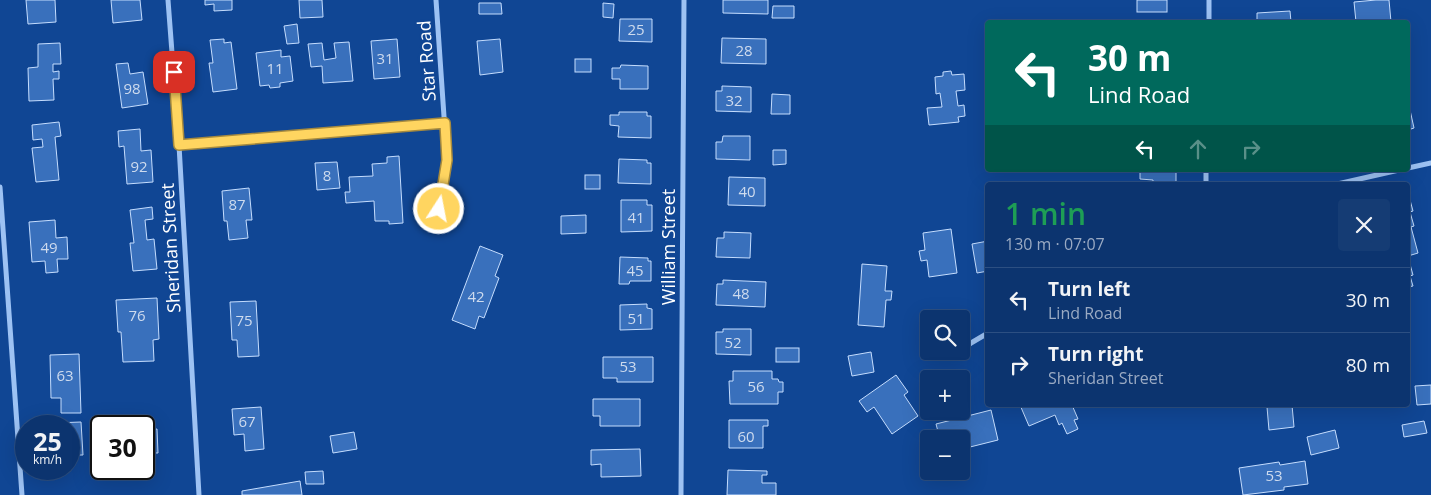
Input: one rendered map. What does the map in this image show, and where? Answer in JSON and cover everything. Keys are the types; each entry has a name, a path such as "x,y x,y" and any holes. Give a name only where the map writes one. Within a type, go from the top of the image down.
{"street":[{"name":"Sheridan Street","path":"168,0 179,145 198,495"},
{"name":"Star Road","path":"436,0 447,160 439,209"},
{"name":"William Street","path":"681,495 684,0"},
{"path":"1209,0 1209,20"},
{"path":"179,145 445,123"},
{"path":"1410,168 1431,163"},
{"path":"1346,182 1390,172"},
{"path":"0,187 22,495"},
{"path":"970,345 985,335"}],"building":[{"path":"26,0 55,0 56,22 28,24"},
{"path":"111,0 140,0 142,20 113,23"},
{"path":"205,0 232,0 232,10 214,11 214,4 205,5"},
{"path":"299,0 322,0 323,17 300,18"},
{"path":"723,0 768,0 768,14 723,13"},
{"path":"1137,0 1167,0 1167,12 1137,12"},
{"path":"1389,0 1391,20 1356,20 1354,2"},
{"path":"479,3 501,3 502,14 479,14"},
{"path":"603,3 614,4 613,18 603,17"},
{"path":"773,6 794,6 794,18 772,18"},
{"path":"1290,11 1291,20 1257,20 1257,13"},
{"path":"620,19 652,19 652,42 619,41"},
{"path":"297,24 299,43 287,44 284,26"},
{"path":"722,38 766,39 766,64 721,63"},
{"path":"224,39 224,43 231,42 237,89 213,92 209,63 213,63 210,40"},
{"path":"397,39 400,77 374,79 371,41"},
{"path":"500,39 503,72 480,75 477,41"},
{"path":"349,42 353,81 323,83 322,66 311,67 308,44 322,43 324,60 336,58 334,43"},
{"path":"60,43 61,64 53,64 53,72 59,71 59,79 53,79 54,100 29,101 28,68 38,67 38,44"},
{"path":"281,50 281,57 290,56 293,81 280,83 280,87 260,86 256,53"},
{"path":"575,59 591,59 591,72 575,72"},
{"path":"128,63 130,74 143,72 148,104 122,108 116,64"},
{"path":"621,65 648,66 648,89 620,89 620,79 612,79 612,68 620,68"},
{"path":"951,71 952,75 964,74 965,90 956,91 958,106 964,105 965,116 958,117 959,122 929,125 927,108 942,107 940,93 936,94 935,77 943,76 943,72"},
{"path":"722,86 751,87 751,112 716,111 716,91 722,91"},
{"path":"772,94 790,95 790,114 771,114"},
{"path":"1410,110 1414,128 1410,129"},
{"path":"619,112 647,112 647,116 651,116 651,138 618,137 619,126 610,125 610,115 619,115"},
{"path":"59,122 61,136 55,137 59,180 36,182 32,148 43,147 42,139 33,140 32,125"},
{"path":"140,129 141,151 151,150 153,182 127,184 124,146 119,147 118,131"},
{"path":"723,136 750,136 750,160 716,159 716,142 722,142"},
{"path":"773,150 786,150 786,164 773,165"},
{"path":"399,156 403,223 389,224 389,221 375,221 374,201 346,203 345,192 350,192 349,177 373,176 372,164 387,163 387,157"},
{"path":"619,159 647,160 647,163 651,163 651,184 618,183"},
{"path":"337,162 340,188 317,190 315,163"},
{"path":"1140,172 1176,172 1176,182 1153,182 1153,180 1140,179"},
{"path":"585,175 600,175 600,189 585,189"},
{"path":"729,177 765,178 765,206 728,205"},
{"path":"249,188 252,220 246,220 248,238 229,240 227,221 224,221 222,191"},
{"path":"621,200 647,200 647,205 652,205 652,231 621,232"},
{"path":"1410,200 1413,211 1410,212"},
{"path":"152,207 153,219 145,220 147,240 154,239 157,269 133,271 130,243 134,243 130,210"},
{"path":"1410,212 1414,226 1411,227 1418,253 1410,255"},
{"path":"586,215 586,233 561,234 561,216"},
{"path":"55,220 56,238 67,237 68,259 57,259 58,272 46,273 45,261 32,262 29,222"},
{"path":"951,229 957,273 929,277 927,260 921,261 919,251 925,250 923,233"},
{"path":"724,232 751,233 750,258 716,257 717,238 724,238"},
{"path":"985,242 985,272 977,273 972,244"},
{"path":"480,246 503,255 495,276 499,278 484,318 479,316 475,329 452,320"},
{"path":"620,257 648,258 648,261 651,261 651,281 630,281 629,284 619,284"},
{"path":"862,264 887,266 885,291 892,291 891,300 886,300 884,327 858,325"},
{"path":"1410,264 1413,275 1410,276"},
{"path":"1410,276 1413,286 1410,287"},
{"path":"723,280 766,282 765,307 716,305 717,284 723,284"},
{"path":"157,298 159,339 153,340 154,361 123,362 121,332 118,332 116,300"},
{"path":"256,301 259,356 238,357 237,340 232,340 230,302"},
{"path":"647,304 647,308 652,309 652,329 620,330 620,305"},
{"path":"723,329 751,329 751,355 716,354 716,332 723,332"},
{"path":"776,348 799,348 799,362 776,362"},
{"path":"871,352 874,372 852,376 848,356"},
{"path":"79,354 81,413 61,413 61,398 51,398 50,355"},
{"path":"603,357 653,357 653,382 617,382 617,378 603,378"},
{"path":"733,371 772,371 772,379 778,379 779,382 783,382 783,392 778,392 778,404 730,404 729,381 733,381"},
{"path":"896,375 908,392 904,395 918,416 892,434 874,407 867,412 859,401"},
{"path":"1431,385 1431,404 1417,405 1415,386"},
{"path":"593,399 640,399 640,426 600,426 600,416 593,416"},
{"path":"261,407 264,449 245,451 244,434 234,435 232,409"},
{"path":"1021,407 1073,407 1078,419 1074,420 1078,429 1067,434 1062,423 1059,425 1055,415 1029,426"},
{"path":"1267,407 1292,407 1294,427 1269,430"},
{"path":"991,410 998,440 970,447 970,430 938,430 936,424 952,420 970,420 970,415"},
{"path":"729,420 768,420 768,426 763,426 763,448 729,448"},
{"path":"1424,421 1427,433 1404,437 1402,425"},
{"path":"81,422 83,455 80,455"},
{"path":"155,429 157,429 158,453 155,453"},
{"path":"1335,430 1339,448 1311,455 1307,437"},
{"path":"354,432 357,449 333,453 330,436"},
{"path":"640,449 641,476 601,477 601,464 591,465 591,450"},
{"path":"1305,461 1308,484 1284,487 1284,490 1243,495 1239,468 1279,462 1280,465"},
{"path":"728,470 767,471 767,475 762,475 762,483 776,483 776,495 727,495"},
{"path":"323,471 324,484 306,484 305,472"},
{"path":"300,481 302,495 242,495 242,491"}],"route":[{"path":"174,72 179,145 445,123 447,160 439,209"}]}
